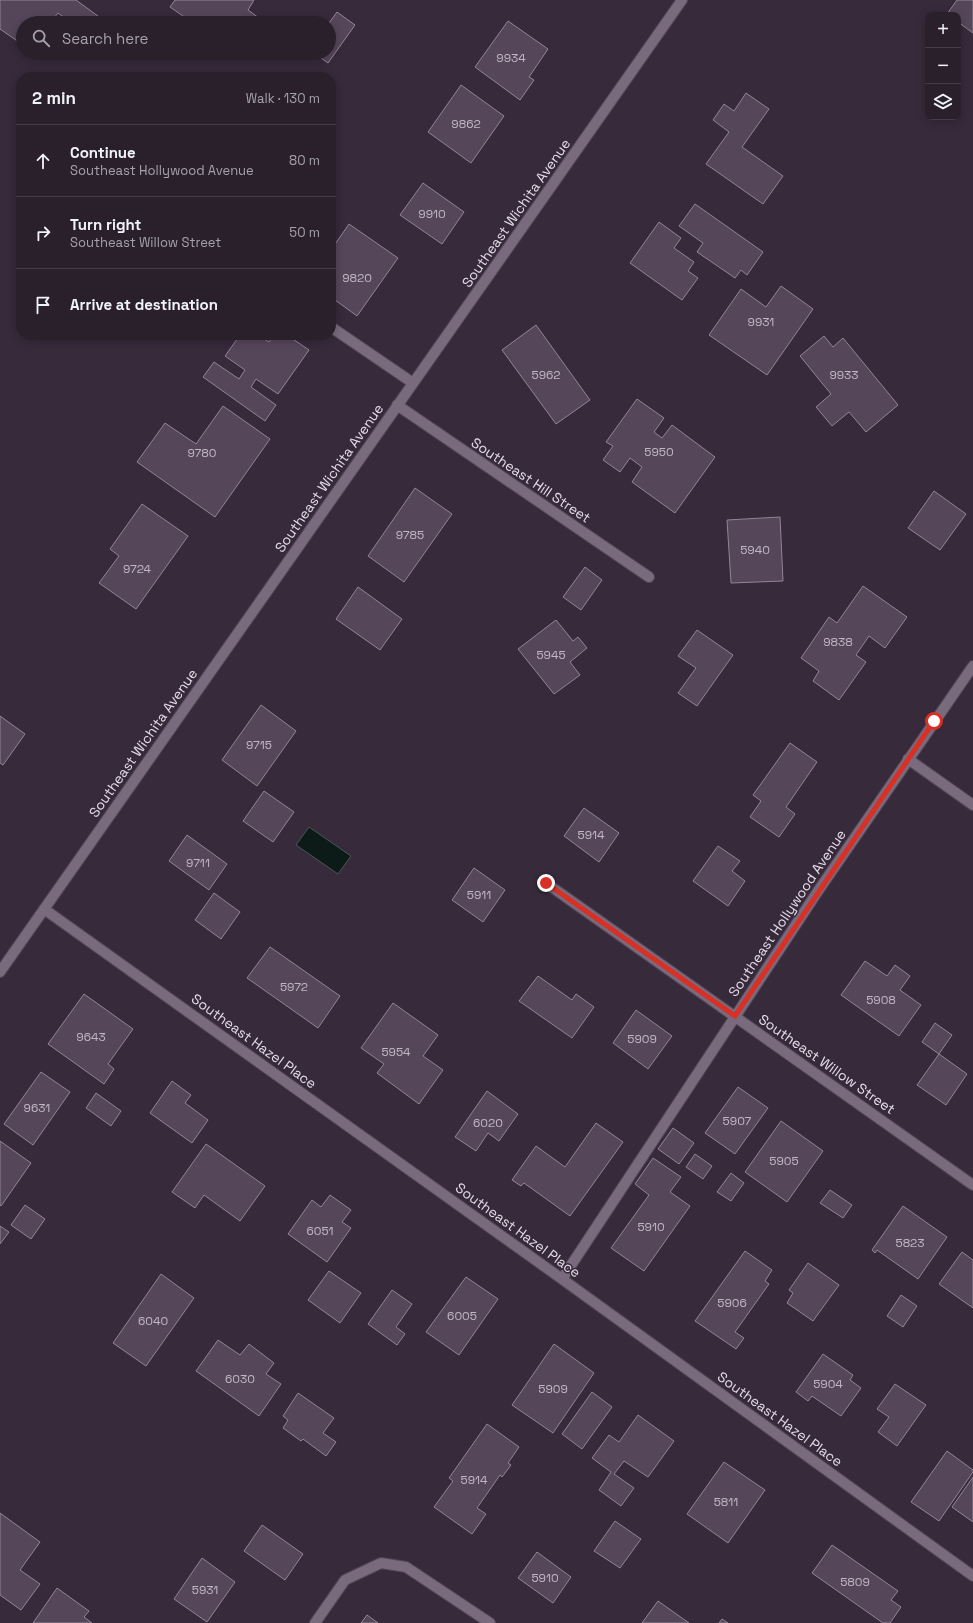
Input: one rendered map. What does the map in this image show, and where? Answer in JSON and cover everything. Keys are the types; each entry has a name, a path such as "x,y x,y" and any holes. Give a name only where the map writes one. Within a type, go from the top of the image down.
{"street":[{"name":"Southeast Wichita Avenue","path":"0,972 682,0"},
{"path":"336,330 413,383"},
{"name":"Southeast Hill Street","path":"398,405 649,577"},
{"name":"Southeast Hollywood Avenue","path":"562,1279 735,1016 908,759 973,666"},
{"path":"908,759 973,805"},
{"name":"Southeast Willow Street","path":"546,883 973,1185"},
{"name":"Southeast Hazel Place","path":"44,909 562,1279 973,1576"},
{"path":"315,1623 345,1580 381,1563 406,1567 490,1623"}],"shaded area":[{"path":"309,827 351,856 338,874 296,845"}],"building":[{"path":"0,0 76,0 98,16 62,16 58,13 56,16 16,16 16,40 0,29"},
{"path":"175,0 254,0 248,10 256,16 183,16 170,7"},
{"path":"957,0 973,0 973,33 961,24 961,12 948,12"},
{"path":"337,12 355,25 336,52 336,16 334,16"},
{"path":"508,21 548,49 529,77 534,80 520,100 475,67"},
{"path":"461,85 504,116 471,163 428,132"},
{"path":"746,93 769,109 742,147 783,176 763,204 706,164 729,132 713,120 724,104 734,111"},
{"path":"423,183 464,212 442,244 400,215"},
{"path":"695,204 763,252 747,275 741,270 735,278 697,252 703,243 679,226"},
{"path":"659,222 681,238 674,248 694,262 688,271 698,278 682,300 630,263"},
{"path":"349,224 398,258 357,316 336,301 336,243"},
{"path":"781,286 813,309 767,375 709,335 741,289 766,307"},
{"path":"536,325 590,400 556,424 502,350"},
{"path":"824,336 833,347 843,338 898,405 866,432 849,412 832,426 816,407 831,394 800,356"},
{"path":"236,340 266,340 269,342 270,340 294,340 309,350 278,394 256,379 251,387 276,405 265,421 203,377 214,362 239,379 245,370 225,356"},
{"path":"637,399 664,418 654,432 662,438 672,425 715,457 675,513 632,482 642,467 630,458 620,472 603,460 613,446 606,442"},
{"path":"223,406 270,439 215,517 137,462 165,423 196,444"},
{"path":"415,488 452,514 404,582 368,556"},
{"path":"934,491 966,514 940,550 908,528"},
{"path":"142,504 188,536 136,609 99,583 119,556 110,549"},
{"path":"780,517 783,581 731,583 727,520"},
{"path":"585,567 602,580 581,610 563,597"},
{"path":"863,586 907,617 885,648 869,636 856,655 866,662 839,700 813,681 819,671 801,658 829,617 837,623"},
{"path":"358,587 402,619 380,650 336,619"},
{"path":"556,620 573,641 578,637 587,648 570,662 580,675 554,694 518,649"},
{"path":"697,630 733,655 697,706 678,693 696,668 678,656"},
{"path":"261,705 296,731 257,786 222,760"},
{"path":"0,716 25,734 3,765 0,763"},
{"path":"790,743 817,762 786,807 795,814 779,837 750,817 761,801 753,795"},
{"path":"264,791 294,812 273,842 243,821"},
{"path":"584,808 619,833 599,862 564,836"},
{"path":"187,835 227,864 209,890 169,861"},
{"path":"718,846 740,861 732,871 745,881 728,906 693,881"},
{"path":"474,868 505,890 483,922 452,900"},
{"path":"214,893 240,912 221,939 195,920"},
{"path":"270,947 340,996 318,1028 247,978"},
{"path":"865,961 887,976 895,965 910,976 900,990 921,1005 899,1036 841,995"},
{"path":"538,976 572,1000 576,994 594,1007 572,1038 519,1001"},
{"path":"84,994 133,1029 108,1064 114,1069 104,1084 48,1044"},
{"path":"393,1003 438,1035 423,1056 443,1070 419,1104 377,1073 384,1064 361,1048"},
{"path":"636,1010 672,1036 648,1069 613,1043"},
{"path":"935,1023 952,1035 939,1054 922,1042"},
{"path":"939,1054 967,1074 946,1105 917,1085"},
{"path":"41,1072 70,1092 33,1145 4,1124"},
{"path":"172,1081 191,1095 185,1103 208,1120 192,1143 150,1113"},
{"path":"738,1087 768,1108 735,1154 705,1133"},
{"path":"487,1091 518,1114 499,1141 488,1133 476,1151 455,1137"},
{"path":"96,1093 121,1111 111,1126 86,1108"},
{"path":"781,1121 823,1151 787,1202 745,1172"},
{"path":"596,1123 623,1142 570,1216 524,1183 521,1186 512,1180 536,1146 565,1167"},
{"path":"673,1128 694,1143 679,1164 658,1149"},
{"path":"0,1141 31,1163 1,1206 0,1205"},
{"path":"206,1144 265,1186 240,1221 204,1195 195,1208 172,1192"},
{"path":"695,1154 712,1166 703,1179 686,1167"},
{"path":"653,1158 681,1177 670,1192 690,1206 644,1271 611,1248 649,1195 635,1184"},
{"path":"731,1173 744,1183 731,1201 717,1192"},
{"path":"830,1190 852,1205 843,1218 820,1203"},
{"path":"330,1195 351,1210 342,1222 351,1228 327,1262 288,1234 312,1200 321,1207"},
{"path":"25,1205 45,1219 31,1239 11,1225"},
{"path":"903,1206 947,1237 918,1279 877,1250 875,1253 872,1250"},
{"path":"0,1226 9,1232 0,1244"},
{"path":"745,1251 772,1270 765,1281 769,1284 735,1332 744,1338 736,1349 695,1321"},
{"path":"962,1252 973,1260 973,1308 939,1284"},
{"path":"808,1263 839,1285 813,1321 787,1303 793,1293 789,1290"},
{"path":"329,1271 361,1293 340,1323 308,1300"},
{"path":"161,1274 194,1298 146,1366 113,1343"},
{"path":"466,1277 498,1299 459,1355 426,1332"},
{"path":"392,1290 412,1304 396,1327 405,1334 397,1345 368,1324"},
{"path":"901,1295 917,1306 903,1327 887,1316"},
{"path":"218,1340 240,1355 249,1344 274,1363 266,1374 281,1384 259,1416 196,1371"},
{"path":"554,1344 594,1373 553,1433 512,1405"},
{"path":"823,1354 853,1375 850,1380 861,1388 841,1416 812,1396 808,1401 796,1392"},
{"path":"895,1384 926,1405 897,1446 878,1432 889,1417 877,1409"},
{"path":"592,1392 612,1407 582,1449 562,1434"},
{"path":"298,1393 334,1418 323,1433 336,1442 326,1456 303,1439 301,1441 283,1428 288,1420 283,1416"},
{"path":"638,1415 674,1441 648,1477 624,1461 614,1474 634,1488 621,1506 599,1490 611,1472 592,1458 609,1435 619,1442"},
{"path":"487,1424 519,1447 508,1463 511,1465 502,1477 500,1475 477,1508 486,1514 472,1534 434,1507 453,1481 449,1478"},
{"path":"947,1451 973,1470 973,1472 939,1521 911,1502"},
{"path":"724,1462 765,1490 728,1543 687,1514"},
{"path":"973,1477 973,1522 952,1507"},
{"path":"0,1513 40,1542 20,1570 40,1584 21,1610 0,1595"},
{"path":"615,1521 641,1539 620,1568 594,1551"},
{"path":"262,1525 303,1554 285,1580 244,1551"},
{"path":"832,1545 898,1591 891,1600 901,1607 890,1623 883,1623 812,1573"},
{"path":"537,1552 571,1577 553,1603 518,1578"},
{"path":"202,1558 235,1582 207,1622 174,1599"},
{"path":"57,1588 89,1611 84,1617 92,1623 33,1623"},
{"path":"658,1601 689,1623 642,1623"},
{"path":"367,1615 378,1623 361,1623"},
{"path":"722,1619 728,1623 719,1623"}],"route":[{"path":"546,883 735,1016 934,721"}]}
